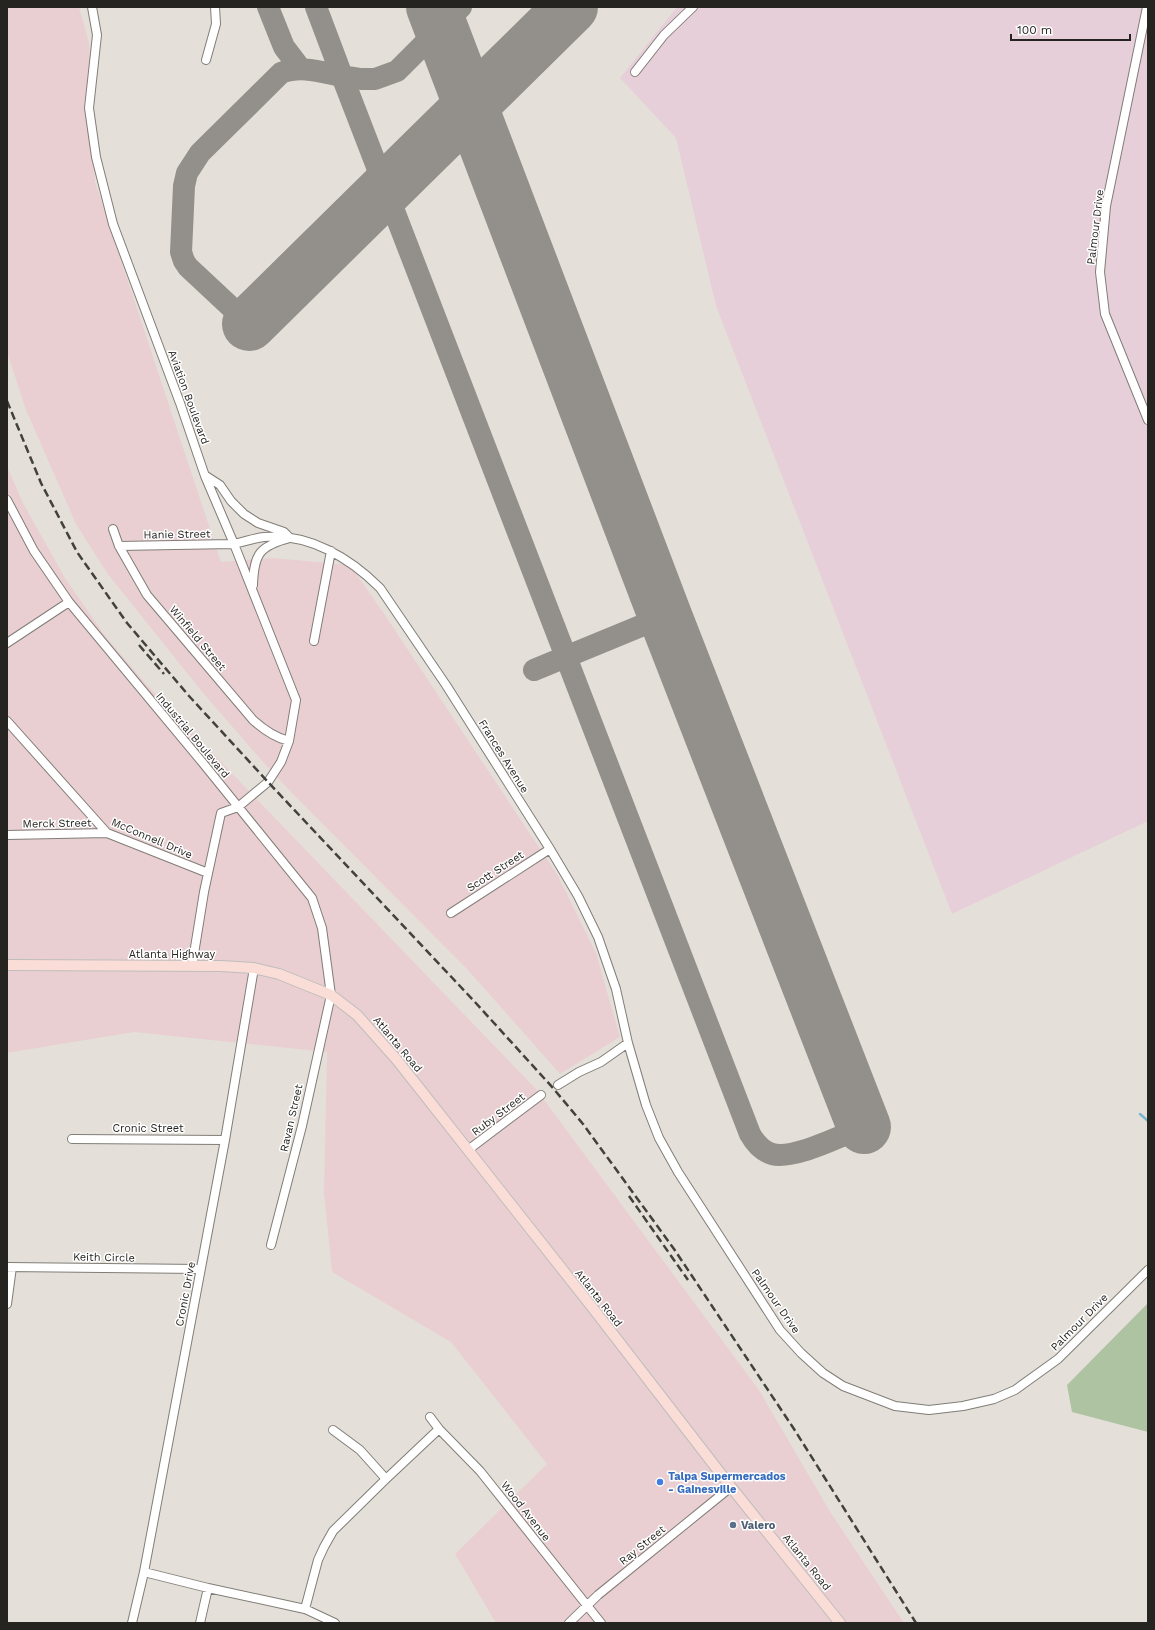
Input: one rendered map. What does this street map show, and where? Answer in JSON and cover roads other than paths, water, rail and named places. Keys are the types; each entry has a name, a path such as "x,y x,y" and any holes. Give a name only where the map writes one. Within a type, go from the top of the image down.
{"main road":[{"name":"Atlanta Highway","path":"7,965 192,966 254,968 279,974 331,995"},
{"name":"Atlanta Road","path":"331,995 357,1016 397,1060 596,1313 731,1488 840,1623"}],"street":[{"name":"Aviation Boulevard","path":"92,7 97,35 89,108 96,157 113,224 165,361 205,476 253,590 296,700 288,741 280,762 268,782 238,807"},
{"path":"206,60 216,24 216,7"},
{"path":"635,72 664,35 693,7"},
{"name":"Palmour Drive","path":"1147,7 1106,206 1100,272 1105,314 1148,420"},
{"name":"Frances Avenue","path":"205,476 220,485 231,501 244,514 258,523 284,532 290,538"},
{"name":"Industrial Boulevard","path":"7,500 34,551 69,602 312,898 322,928 331,995"},
{"name":"Winfield Street","path":"113,529 119,546 147,595 253,720 283,740 288,741"},
{"name":"Frances Avenue","path":"234,544 265,537 290,538 320,546 346,559 369,577 386,596 446,685 550,848 578,896 598,937 616,989 628,1043"},
{"path":"253,590 255,562 260,552 268,545 290,538"},
{"name":"Hanie Street","path":"119,546 234,544"},
{"path":"314,641 331,551"},
{"path":"7,644 69,602"},
{"name":"McConnell Drive","path":"7,722 106,833 208,873"},
{"path":"192,966 208,873 221,813 238,807"},
{"name":"Merck Street","path":"7,835 106,833"},
{"name":"Scott Street","path":"451,913 550,848"},
{"name":"Cronic Drive","path":"132,1623 144,1572 225,1140 254,968"},
{"name":"Ravan Street","path":"271,1245 302,1126 331,995"},
{"path":"558,1085 601,1062 628,1043"},
{"name":"Palmour Drive","path":"628,1043 646,1104 659,1138 678,1172 780,1330 801,1353 823,1373 843,1386 895,1406 929,1410 963,1406 994,1399 1015,1390 1058,1359 1148,1270"},
{"name":"Ruby Street","path":"468,1150 541,1095"},
{"name":"Cronic Street","path":"72,1138 225,1140"},
{"path":"7,1304 9,1267"},
{"name":"Keith Circle","path":"9,1267 200,1269"},
{"name":"Wood Avenue","path":"430,1417 438,1429 480,1471 601,1623"},
{"path":"305,1609 318,1560 333,1531 438,1429"},
{"path":"332,1430 360,1450 386,1478"},
{"name":"Ray Street","path":"570,1623 587,1606 731,1488"},
{"path":"144,1572 208,1588 305,1609 335,1623"},
{"path":"200,1623 208,1588"}],"waterway":[{"path":"1140,1114 1148,1121"}],"railway":[{"path":"7,401 41,483 77,552 127,623 189,696 474,1001 553,1088 583,1124 674,1249 794,1429 916,1623"},
{"path":"139,645 164,674"},
{"path":"629,1196 688,1280"}],"place":[{"name":"Talpa Supermercados - Gainesville","path":"660,1482"},
{"name":"Valero","path":"733,1525"}]}
